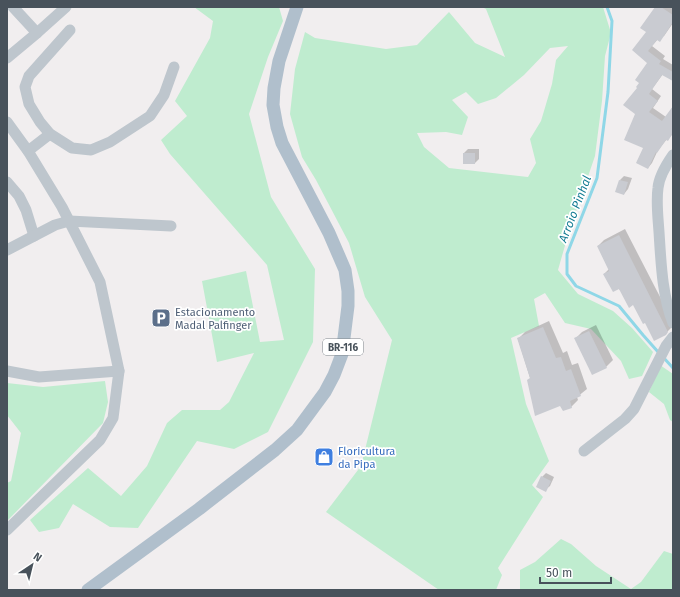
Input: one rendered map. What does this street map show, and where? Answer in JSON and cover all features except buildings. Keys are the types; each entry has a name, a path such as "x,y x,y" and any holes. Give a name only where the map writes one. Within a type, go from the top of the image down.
{"main road":[{"name":"BR-116","path":"88,590 205,504 275,450 297,430 325,392 342,354 348,306 348,291 345,270 329,233 282,143 277,127 274,105 274,88 279,61 297,7"}],"street":[{"path":"13,7 38,33"},
{"path":"7,58 38,33 66,7"},
{"path":"70,30 29,76 24,87 29,104 40,122 50,134 72,148 91,150 110,142 150,116 164,95 174,67"},
{"path":"7,122 28,151 69,221 100,282 119,371 113,418 100,440 7,530"},
{"path":"28,151 50,134"},
{"path":"673,155 659,180 658,195 664,289 669,314 673,323"},
{"path":"7,182 19,196 26,210 34,236"},
{"path":"7,250 55,225 69,221 171,226"},
{"path":"584,451 625,419 634,409 666,346 673,337"},
{"path":"7,371 39,377 119,371"}],"green space":[{"path":"194,7 279,7 283,21 268,57 249,114 271,197 315,269 313,342 268,432 234,449 197,441 138,528 110,527 73,504 59,528 39,532 30,520 88,468 121,496 147,466 167,423 182,410 220,410 229,402 254,353 217,362 202,281 246,271 260,342 284,340 267,265 170,154 161,140 187,116 175,101 210,38 213,21"},
{"path":"482,7 603,7 611,33 605,56 602,101 595,156 568,235 558,270 578,294 613,311 632,328 653,352 642,376 629,379 621,361 591,329 565,323 545,293 534,299 539,326 511,338 526,404 549,461 532,485 543,497 498,568 502,575 496,590 439,590 326,512 361,466 392,340 365,297 349,243 316,180 302,157 290,114 295,69 305,32 315,38 386,49 417,45 449,12 475,43 505,57 486,9","holes":["568,46 556,60 552,84 541,121 530,139 536,163 528,177 449,168 424,147 417,133 446,132 462,135 468,117 452,100 466,92 478,104 496,98 524,75 550,48"]},
{"path":"660,365 673,374 673,422 670,420 664,404 649,392"},
{"path":"105,381 108,402 103,423 7,521 7,483 11,481 21,433 7,415 7,383 43,387"},
{"path":"561,539 571,544 596,566 631,589 641,582 664,551 673,554 673,590 520,590 520,570 535,562"}],"waterway":[{"name":"Arroio Pinhal","path":"607,7 612,21 608,92 597,178 567,254 567,274 576,286 619,306 659,353"},
{"name":"Arroio Pinhal","path":"663,357 673,368"}],"place":[{"name":"Estacionamento Madal Palfinger","path":"161,318"},
{"name":"Floricultura da Pipa","path":"324,457"}]}
